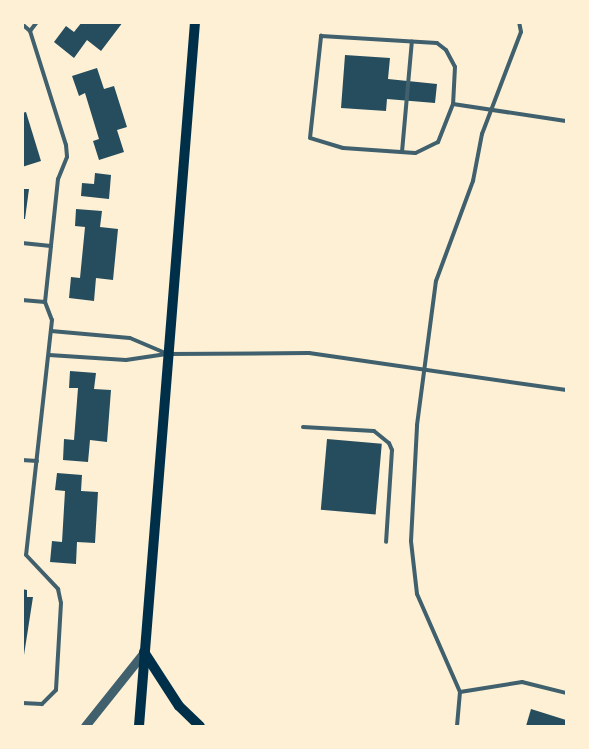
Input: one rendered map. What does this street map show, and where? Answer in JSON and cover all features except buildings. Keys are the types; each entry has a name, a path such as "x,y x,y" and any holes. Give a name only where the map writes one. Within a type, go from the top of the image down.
{"main road":[{"path":"139,726 195,22"},
{"path":"144,652 179,706 200,726"}],"street":[{"path":"85,726 144,652"}],"lane":[{"path":"30,31 37,22"},
{"path":"457,726 460,692 417,594 411,541 423,370 436,281 473,181 482,134 521,32 519,22"},
{"path":"22,24 30,31 66,145 45,302 52,320 26,555 58,590 62,603 56,690 42,704 22,703"},
{"path":"321,36 437,43 446,50 455,67 453,104 438,142 415,153 343,148 310,138 321,36"},
{"path":"402,152 412,41"},
{"path":"453,104 567,121"},
{"path":"22,243 51,246"},
{"path":"22,300 45,302"},
{"path":"51,332 130,338 167,354"},
{"path":"48,355 126,360 167,354 309,353 567,390"},
{"path":"303,427 374,431 389,443 392,450 386,542"},
{"path":"22,460 37,461"},
{"path":"22,536 28,536"},
{"path":"460,692 522,682 567,693"}]}
